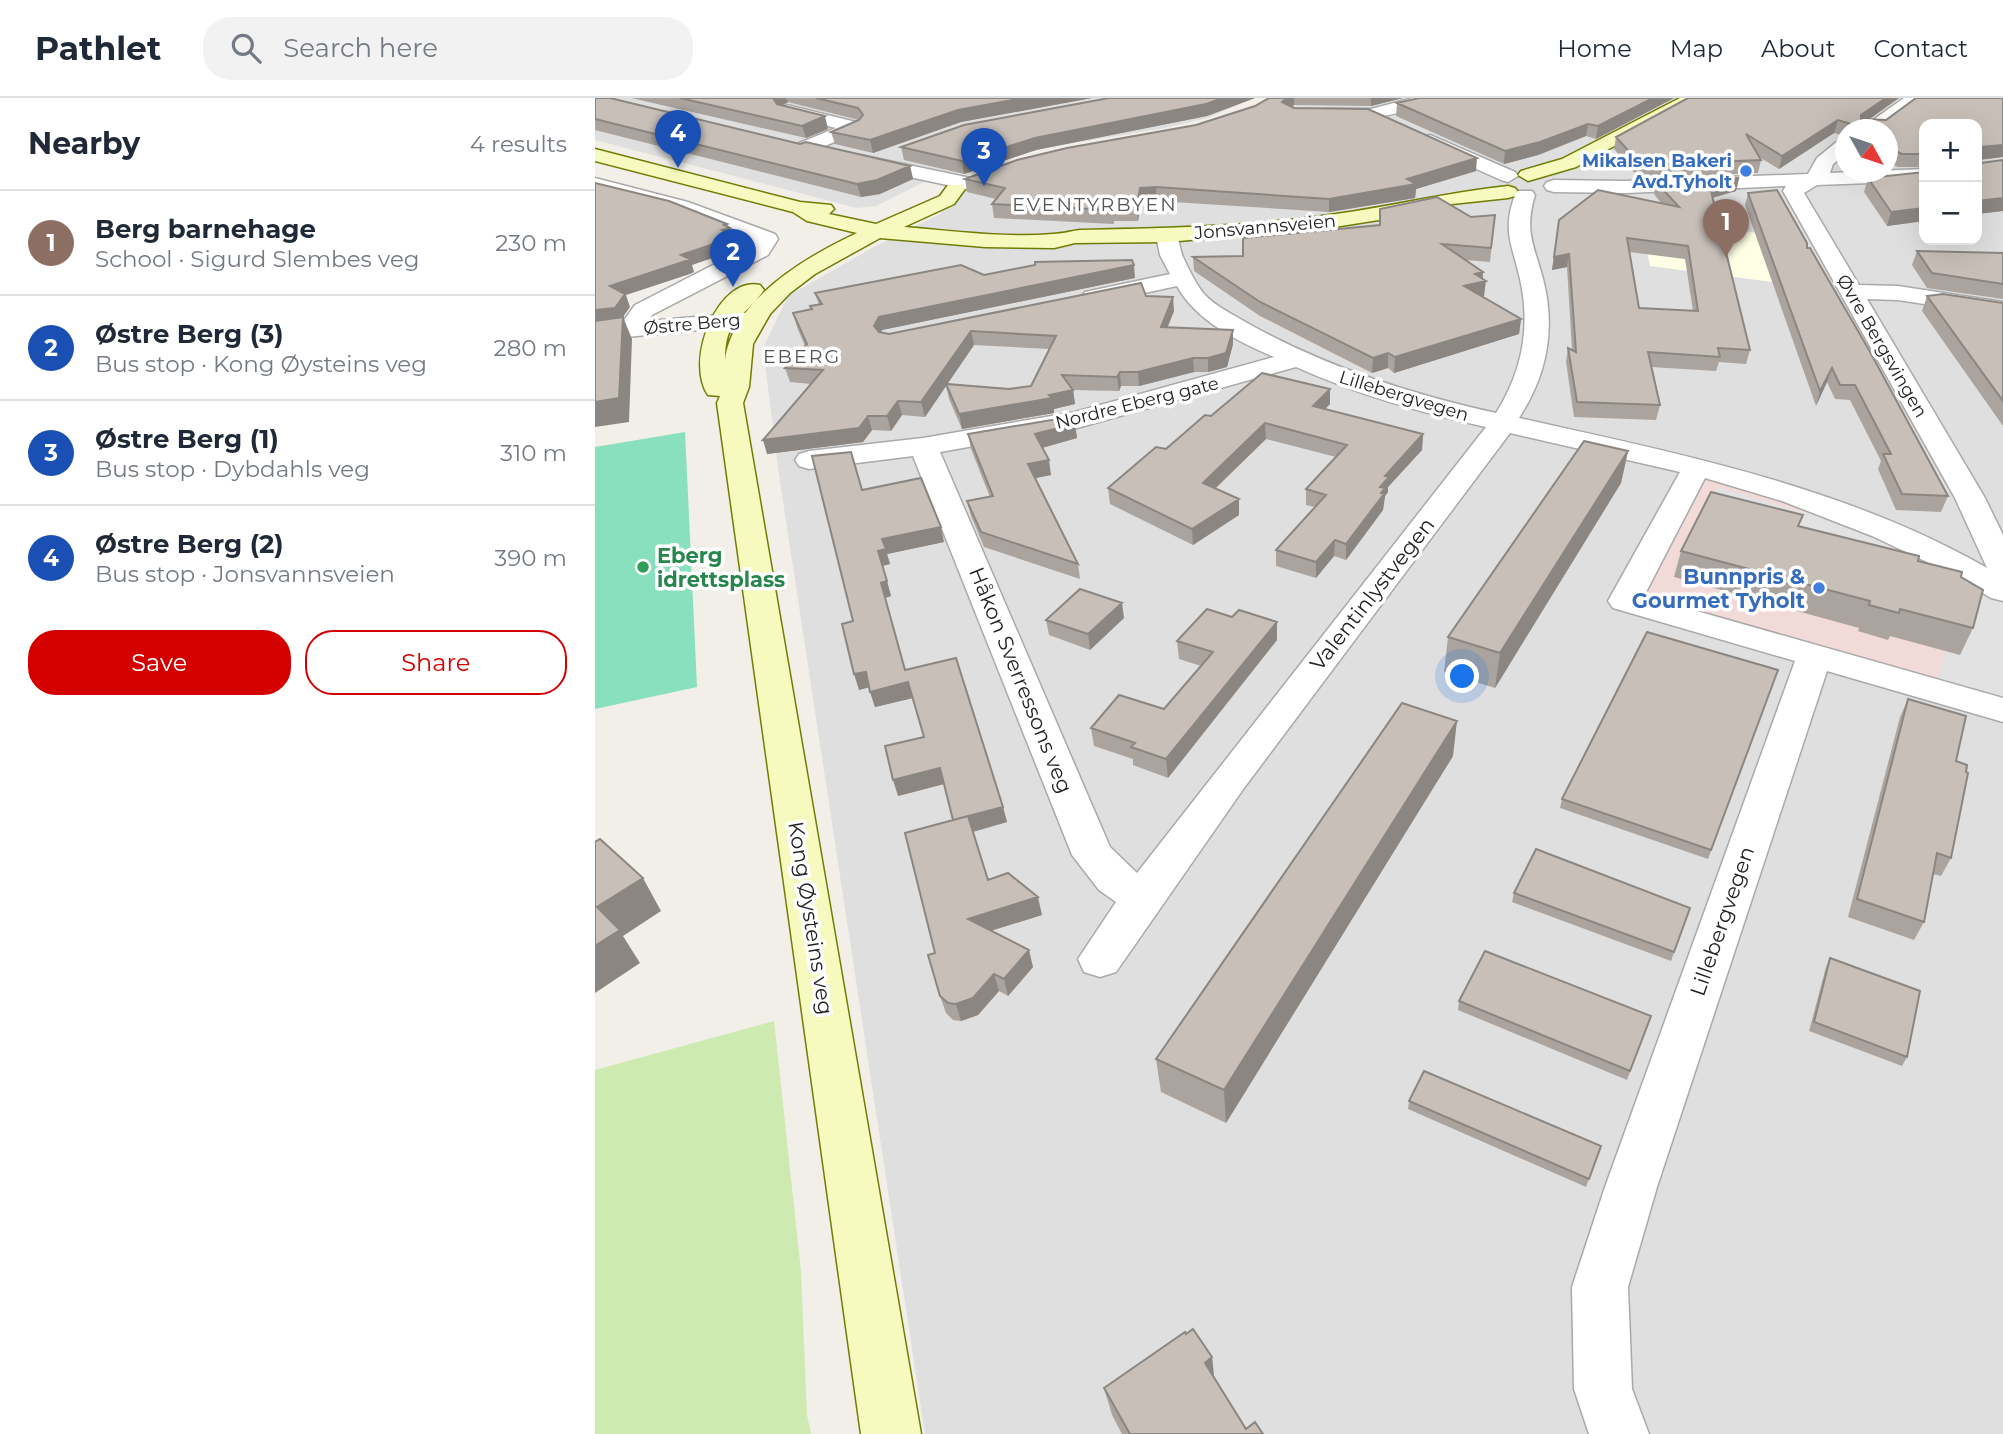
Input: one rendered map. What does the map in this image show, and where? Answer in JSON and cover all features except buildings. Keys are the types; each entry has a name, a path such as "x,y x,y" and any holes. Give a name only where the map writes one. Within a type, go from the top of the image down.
{"main road":[{"path":"1524,184 1567,169 1569,163 1693,98"},
{"name":"Jonsvannsveien","path":"595,155 800,208 814,217 997,241 1167,236 1328,222 1404,210 1524,184"},
{"path":"881,225 947,200 960,186 987,174"},
{"name":"Kong Øysteins veg","path":"881,225 779,289 754,319 738,350 737,392 730,403 891,1434"},
{"name":"Kong Øysteins veg","path":"730,403 719,396 710,360 716,333 723,320 742,298 773,275 881,225"}],"street":[{"path":"1312,114 1371,114 1433,98"},
{"path":"1884,119 1915,98"},
{"path":"787,110 854,127 798,147 960,186"},
{"path":"1371,114 1524,184 1626,187 1919,175"},
{"path":"872,163 902,151"},
{"name":"Øvre Bergsvingen","path":"1835,153 1824,162 1820,175 1809,179 1793,191 1970,498 2003,568"},
{"name":"Østre Berg","path":"595,184 681,206 767,239 759,250 643,310 630,329"},
{"name":"Valentinlystvegen","path":"1100,959 1141,898 1289,700 1456,487 1502,424 1527,381 1536,347 1536,304 1516,221 1524,184"},
{"name":"Lillebergvegen","path":"1167,236 1167,244 1195,298 1214,314 1296,358 1340,377 1397,397 1502,424 1697,467 1793,495 1884,529 1955,563 2003,591"},
{"path":"1065,302 1183,278"},
{"path":"1851,292 1898,293 2003,309"},
{"name":"Østre Berg","path":"595,333 754,319"},
{"name":"Nordre Eberg gate","path":"809,460 923,446 1077,420 1269,368 1296,358"},
{"name":"Håkon Sverressons veg","path":"923,446 1093,855 1114,879 1141,898"},
{"path":"1697,467 1673,507 1625,601 2003,710"},
{"name":"Lillebergvegen","path":"1619,1434 1603,1389 1600,1287 1631,1186 1814,656"}],"shaded area":[{"path":"595,98 1253,98 1208,118 1044,148 956,174 943,173 876,206 857,208 595,140"},
{"path":"1275,98 2003,98 2003,1434 925,1434 779,475 763,348 788,296 874,247 940,214 955,189 1210,125"},
{"path":"1642,228 1792,234 1819,288 1650,266"},
{"path":"1697,467 1793,495 2003,591 2003,710 1625,601"},
{"path":"1717,487 1834,521 1965,580 2003,603 2003,703 1937,682 1961,589 1704,512"}],"green space":[{"name":"Eberg idrettsplass","path":"685,432 697,687 595,709 595,447"},
{"path":"774,1021 801,1271 807,1415 811,1434 595,1434 595,1070"}],"place":[{"name":"Østre Berg (2)","path":"678,168"},
{"name":"Mikalsen Bakeri Avd.Tyholt","path":"1746,171"},
{"name":"Østre Berg (1)","path":"984,186"},
{"name":"Berg barnehage","path":"1726,257"},
{"name":"Østre Berg (3)","path":"733,287"},
{"name":"Eberg idrettsplass","path":"643,567"},
{"name":"Bunnpris & Gourmet Tyholt","path":"1819,588"}],"district":[{"name":"EVENTYRBYEN","path":"1095,204"},
{"name":"EBERG","path":"802,356"}]}
